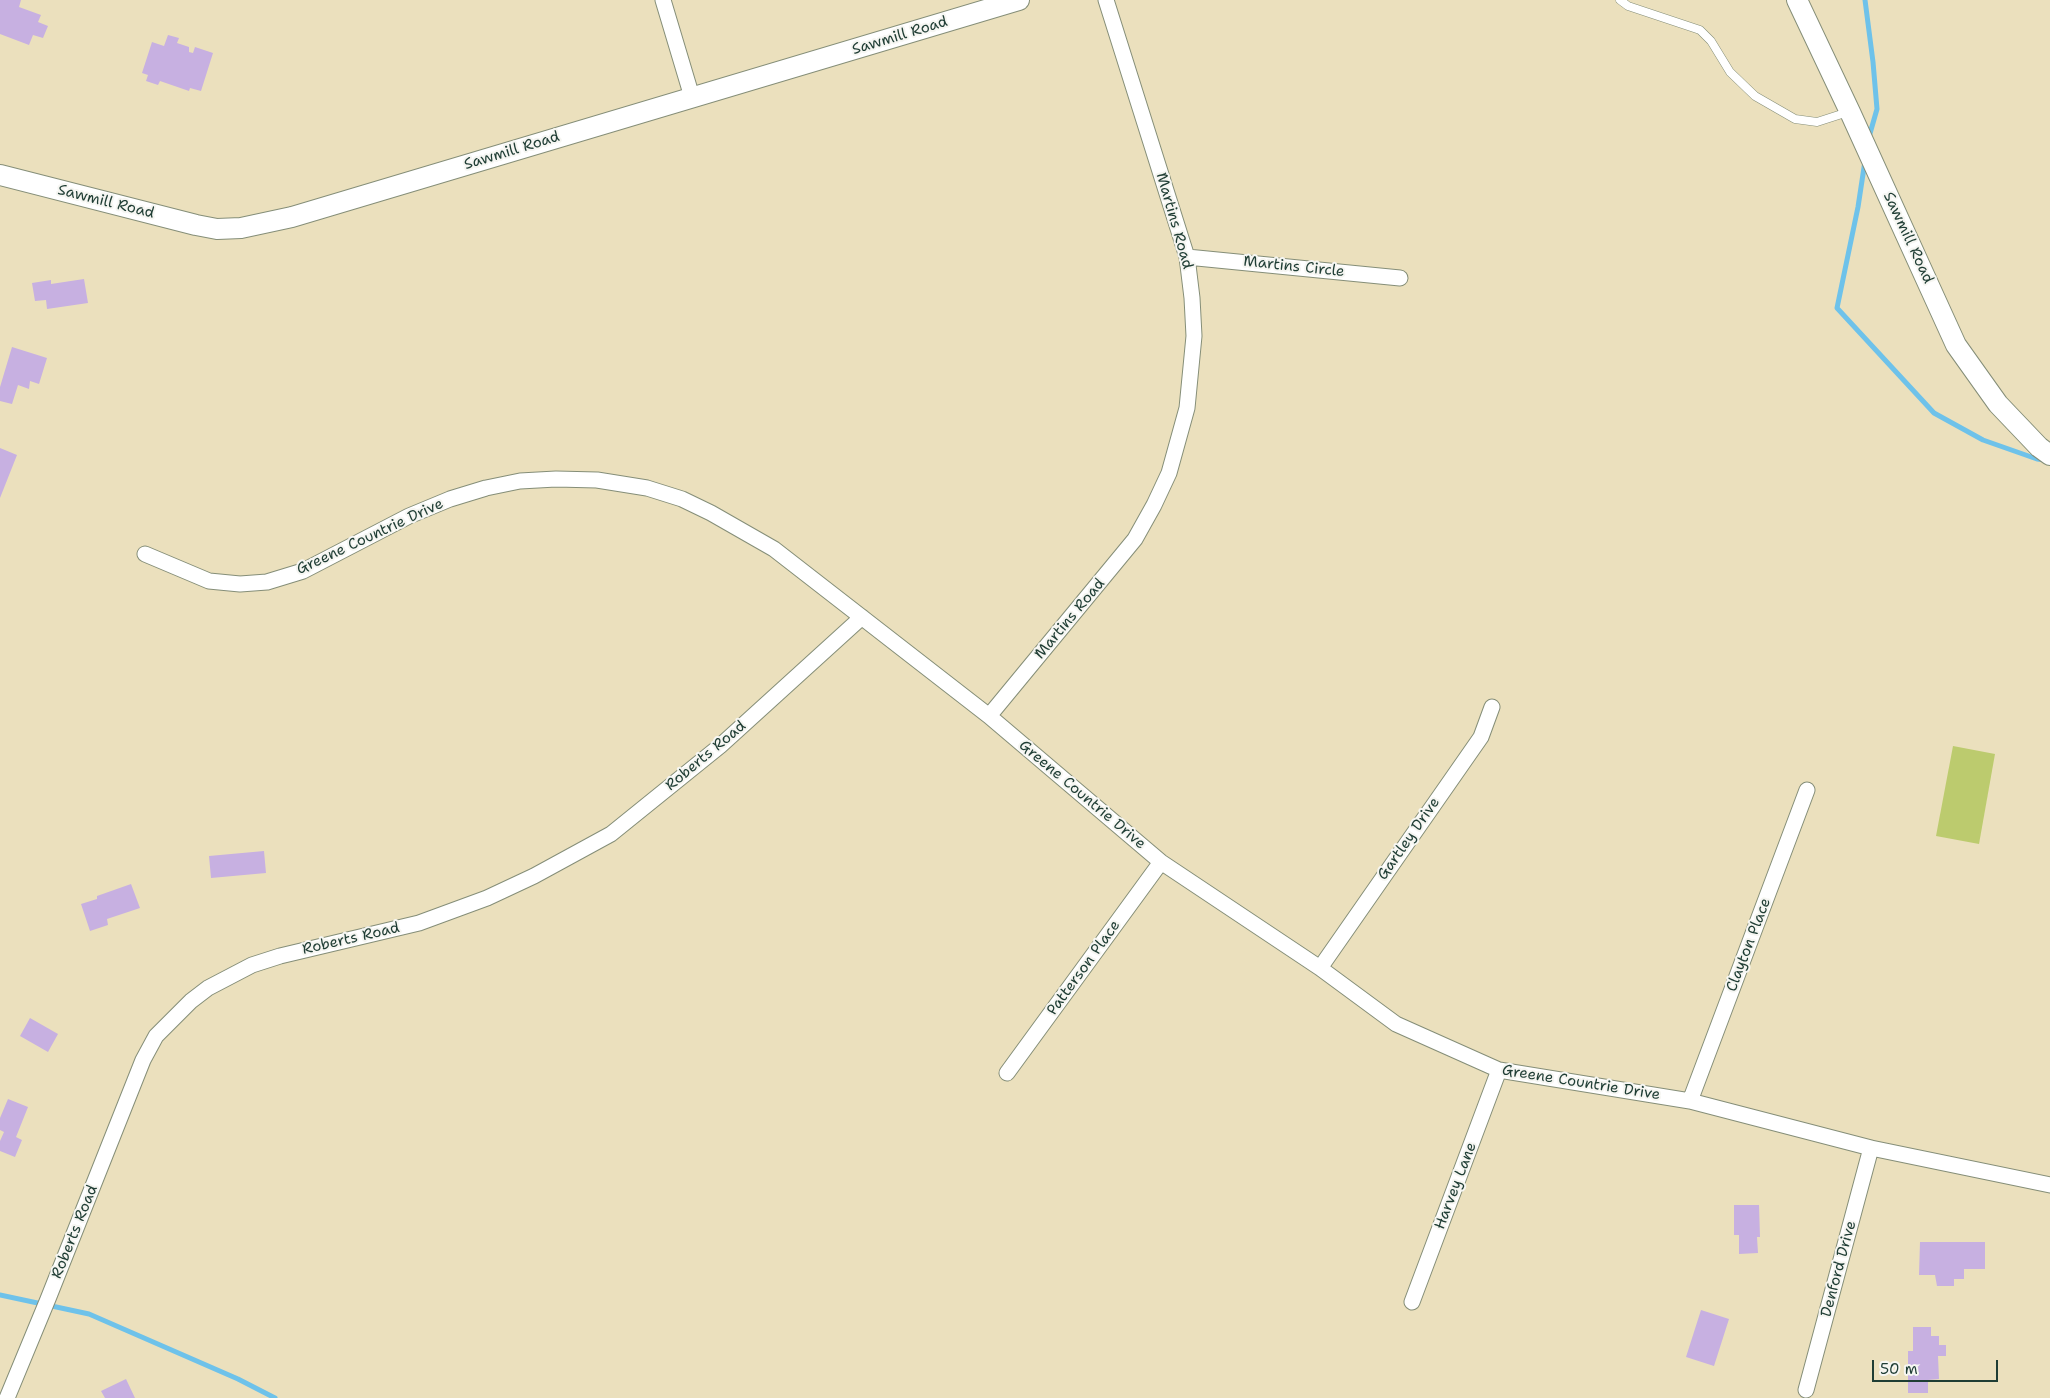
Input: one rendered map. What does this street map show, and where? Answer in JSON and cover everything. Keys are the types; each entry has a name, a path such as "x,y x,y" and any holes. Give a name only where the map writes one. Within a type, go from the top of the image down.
{"street":[{"path":"663,0 692,97"},
{"name":"Sawmill Road","path":"0,175 196,225 217,229 241,228 301,215 1019,0"},
{"name":"Martins Road","path":"990,716 1134,539 1154,505 1169,473 1187,408 1194,336 1187,257 1106,0"},
{"name":"Sawmill Road","path":"1796,0 1850,112 1956,345 1998,404 2039,447 2050,455"},
{"name":"Martins Circle","path":"1187,257 1400,278"},
{"name":"Greene Countrie Drive","path":"145,554 209,580 240,584 266,582 302,571 417,513 450,499 486,488 520,481 556,479 598,480 647,488 682,499 711,512 774,548 990,716 1161,862 1320,968 1396,1024 1499,1070 1690,1101 1871,1148 2050,1185"},
{"name":"Roberts Road","path":"7,1398 143,1060 156,1036 185,1006 208,988 252,965 280,956 419,923 487,898 534,876 610,834 720,746 862,617"},
{"name":"Gartley Drive","path":"1320,968 1480,737 1492,706"},
{"name":"Clayton Place","path":"1690,1101 1807,790"},
{"name":"Patterson Place","path":"1007,1073 1161,862"},
{"name":"Harvey Lane","path":"1412,1302 1499,1070"},
{"name":"Denford Drive","path":"1806,1390 1871,1148"}],"lane":[{"path":"1620,0 1628,6 1700,30 1711,41 1730,72 1755,96 1795,119 1816,122 1850,112"}],"green space":[{"path":"1953,746 1995,754 1979,844 1936,836"}],"building":[{"path":"0,0 21,0 19,7 41,15 38,22 48,26 43,38 33,35 29,45 0,34"},
{"path":"168,35 179,38 177,43 189,47 189,52 193,53 195,47 213,53 201,91 190,88 189,91 160,81 158,85 146,81 148,75 142,73 152,42 164,46"},
{"path":"84,279 88,303 47,309 46,300 35,301 32,283 51,280 51,284"},
{"path":"12,347 47,358 39,384 30,381 29,389 18,385 12,404 0,401 0,387"},
{"path":"0,448 17,455 0,498"},
{"path":"264,851 266,873 211,878 209,856"},
{"path":"131,884 140,908 107,919 108,925 90,931 81,904"},
{"path":"30,1018 58,1034 48,1052 20,1036"},
{"path":"8,1099 28,1107 16,1137 22,1140 15,1157 0,1151 0,1141 4,1132 0,1130 0,1118"},
{"path":"1734,1205 1759,1205 1760,1237 1757,1237 1758,1253 1739,1254 1739,1235 1734,1235"},
{"path":"1920,1242 1985,1242 1985,1269 1964,1269 1964,1279 1954,1279 1954,1286 1937,1286 1935,1275 1919,1275"},
{"path":"1701,1310 1729,1319 1714,1366 1686,1357"},
{"path":"1913,1327 1931,1327 1931,1336 1939,1336 1939,1345 1946,1345 1946,1356 1938,1356 1939,1379 1928,1380 1928,1393 1908,1393 1908,1351 1913,1351"},
{"path":"126,1379 135,1398 105,1398 101,1391"}],"waterway":[{"path":"1865,0 1877,109 1869,137"},
{"path":"1865,161 1858,207 1837,308 1934,413 1983,440 2037,459 2045,460"},
{"path":"0,1295 89,1314 238,1379 275,1398"}]}
